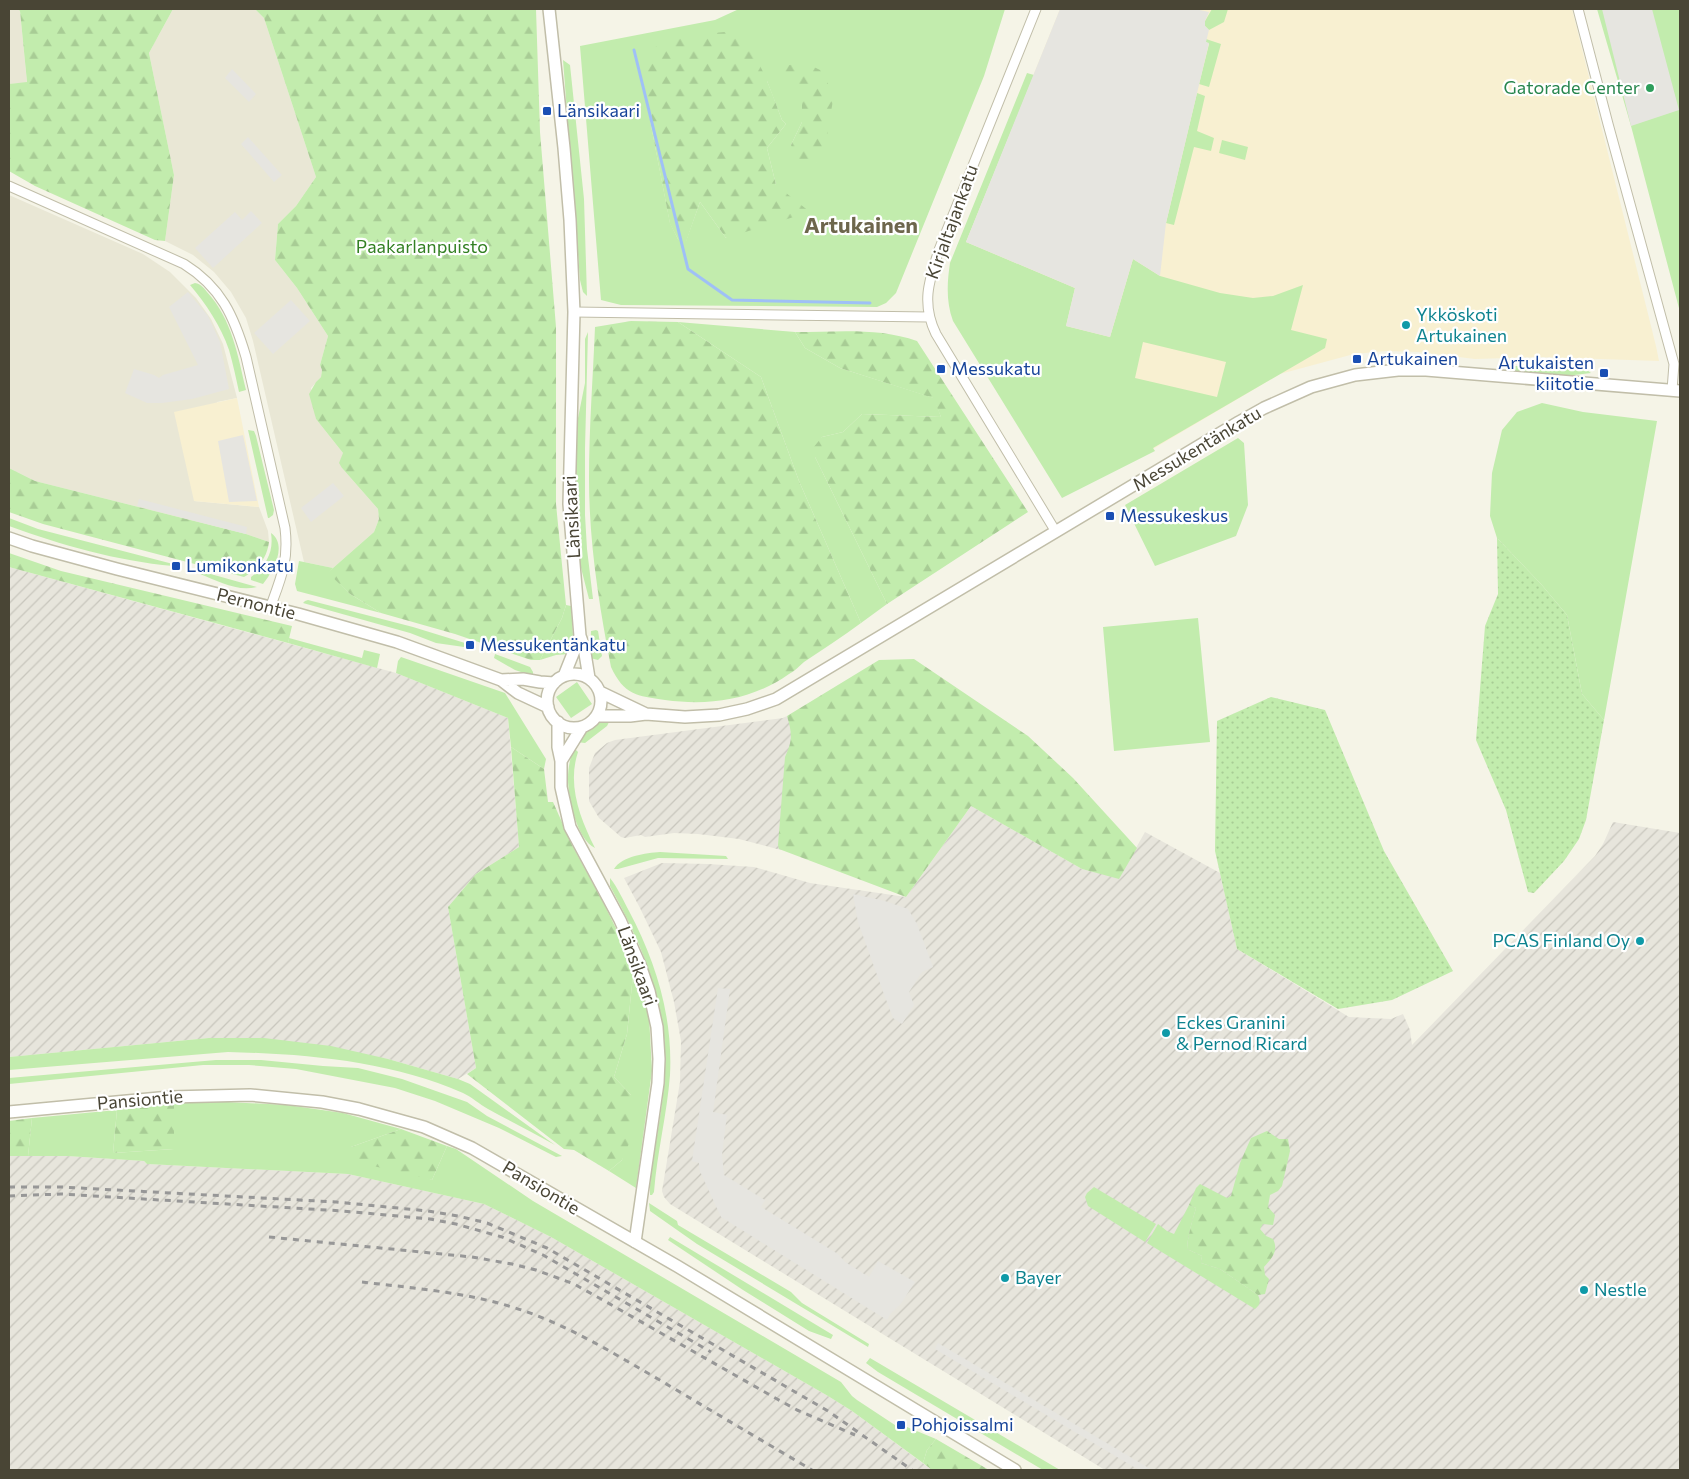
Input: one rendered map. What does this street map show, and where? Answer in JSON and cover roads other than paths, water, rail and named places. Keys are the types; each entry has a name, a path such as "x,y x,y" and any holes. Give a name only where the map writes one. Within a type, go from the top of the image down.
{"street":[{"name":"Länsikaari","path":"549,9 570,220 574,312 569,504 580,636 584,647 589,678"},
{"name":"Kirjaltajankatu","path":"1036,9 940,250 929,284 927,306 929,317 942,345 1056,532"},
{"path":"1578,9 1674,364 1676,391"},
{"path":"9,186 184,264 194,270 221,297 230,312 246,357 285,528 287,554 270,608"},
{"path":"574,312 929,317"},
{"name":"Messukentänkatu","path":"597,716 646,714 685,717 719,715 747,709 776,699 1264,408 1311,386 1355,375 1398,370 1426,370 1676,391"},
{"name":"Pernontie","path":"9,538 107,566 343,626 397,642 501,680 518,693 548,707"},
{"name":"Länsikaari","path":"564,676 580,636"},
{"path":"561,760 582,727 597,716 601,704 600,692 589,678 577,674 564,676 554,683 548,692 548,707 551,715 558,722 567,727 582,727"},
{"name":"Pernontie","path":"501,680 523,679 554,683"},
{"name":"Messukentänkatu","path":"600,692 646,714"},
{"name":"Länsikaari","path":"558,722 561,787 570,827 634,950 648,985 657,1027 658,1083 635,1242"},
{"name":"Pansiontie","path":"9,1112 170,1097 216,1095 288,1098 359,1109 424,1127 451,1138 502,1165 715,1288 1015,1470"}],"waterway":[{"path":"634,50 688,269 732,300 870,303"}],"railway":[{"path":"9,1187 61,1187 336,1202 428,1211 487,1223 547,1248 828,1411 912,1470"},
{"path":"9,1196 61,1194 343,1211 430,1219 456,1224 502,1237 543,1255 711,1352"},
{"path":"269,1237 472,1257 536,1270 574,1284 797,1410 855,1435"},
{"path":"362,1282 438,1291 475,1298 512,1307 551,1321 623,1359 812,1470"}],"place":[{"name":"Gatorade Center","path":"1650,88"},
{"name":"Länsikaari","path":"547,111"},
{"name":"Ykköskoti Artukainen","path":"1406,325"},
{"name":"Artukainen","path":"1357,359"},
{"name":"Messukatu","path":"941,369"},
{"name":"Artukaisten kiitotie","path":"1604,373"},
{"name":"Messukeskus","path":"1110,516"},
{"name":"Lumikonkatu","path":"176,566"},
{"name":"Messukentänkatu","path":"470,645"},
{"name":"PCAS Finland Oy","path":"1640,941"},
{"name":"Eckes Granini & Pernod Ricard","path":"1166,1033"},
{"name":"Bayer","path":"1005,1278"},
{"name":"Nestle","path":"1584,1290"},
{"name":"Pohjoissalmi","path":"901,1425"}],"district":[{"name":"Artukainen","path":"861,225"}],"park label":[{"name":"Paakarlanpuisto","path":"422,247"}]}
